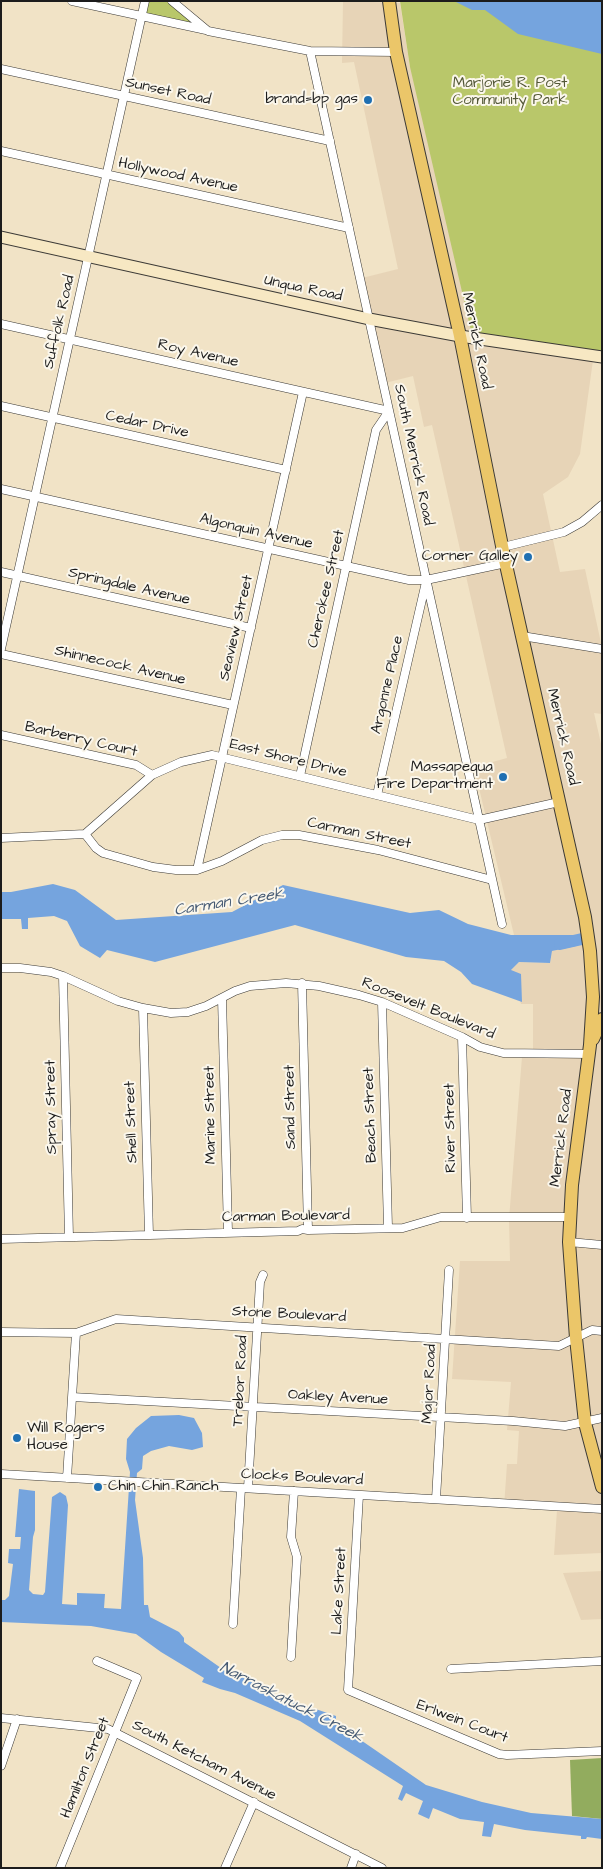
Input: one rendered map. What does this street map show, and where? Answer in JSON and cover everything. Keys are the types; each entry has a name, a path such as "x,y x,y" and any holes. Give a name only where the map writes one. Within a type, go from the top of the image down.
{"main road":[{"name":"Merrick Road","path":"388,1 396,52 460,336 506,563 585,918 597,997 569,1217 569,1242 585,1423 602,1487"},
{"path":"590,950 602,976"},
{"path":"589,1050 602,1019"}],"street":[{"path":"72,1 310,51 396,52"},
{"name":"Suffolk Road","path":"1,649 145,1"},
{"path":"172,1 208,31"},
{"name":"South Merrick Road","path":"310,51 502,924"},
{"name":"Sunset Road","path":"1,69 330,141"},
{"name":"Hollywood Avenue","path":"1,151 349,228"},
{"name":"Unqua Road","path":"1,237 369,319 460,336 602,357"},
{"name":"Roy Avenue","path":"1,324 389,411"},
{"name":"Seaview Street","path":"197,870 303,392"},
{"name":"Cedar Drive","path":"1,406 286,470"},
{"name":"Cherokee Street","path":"300,776 376,430 389,411"},
{"name":"Algonquin Avenue","path":"1,489 410,580 426,580 506,563"},
{"path":"503,547 564,532 582,522 602,507"},
{"name":"Springdale Avenue","path":"1,572 251,628"},
{"name":"Argonne Place","path":"377,795 426,580"},
{"path":"522,636 602,649"},
{"name":"Shinnecock Avenue","path":"1,654 233,705"},
{"name":"Barberry Court","path":"1,735 136,765 152,775"},
{"name":"East Shore Drive","path":"85,834 152,775 180,762 212,755 479,820 559,802"},
{"path":"1,838 85,834"},
{"name":"Carman Street","path":"85,834 96,848 104,853 153,867 176,870 197,870 222,861 262,840 282,835 299,835 378,850 492,880"},
{"name":"Roosevelt Boulevard","path":"1,968 20,968 63,976 105,996 143,1008 171,1013 188,1012 206,1006 250,986 274,983 302,984 337,989 382,1002 462,1037 480,1047 502,1053 589,1050"},
{"name":"Spray Street","path":"63,976 69,1237"},
{"name":"Sand Street","path":"302,984 308,1230"},
{"name":"Marine Street","path":"222,998 228,1232"},
{"name":"Beach Street","path":"382,1002 388,1227"},
{"name":"Shell Street","path":"143,1008 149,1235"},
{"name":"River Street","path":"462,1037 467,1218"},
{"name":"Carman Boulevard","path":"1,1238 298,1231 302,1229 403,1228 442,1217 569,1217"},
{"path":"569,1242 602,1244"},
{"name":"Major Road","path":"436,1499 449,1270"},
{"name":"Trebor Road","path":"233,1624 244,1488 253,1407 260,1282 263,1275"},
{"name":"Stone Boulevard","path":"1,1332 76,1333 116,1319 559,1346 592,1330 602,1331"},
{"path":"67,1478 76,1333"},
{"name":"Oakley Avenue","path":"72,1397 513,1421 565,1426 602,1418"},
{"name":"Clocks Boulevard","path":"1,1474 602,1508"},
{"path":"290,1658 297,1557 292,1537 294,1491"},
{"name":"Lake Street","path":"348,1690 360,1495"},
{"name":"Hamilton Street","path":"60,1868 137,1678 97,1661"},
{"path":"451,1669 602,1661"},
{"name":"Erlwein Court","path":"348,1690 499,1754 602,1751"},
{"name":"South Ketcham Avenue","path":"1,1718 101,1727 115,1732 382,1868"},
{"path":"1,1766 17,1719"},
{"path":"225,1868 254,1802"},
{"path":"351,1868 356,1854"}],"shaded area":[{"path":"343,1 400,3 410,67 594,353 580,454 568,477 543,494 560,572 585,569 601,643 599,653 602,654 602,714 594,713 602,748 602,1553 554,1555 557,1510 504,1507 507,1464 517,1464 519,1431 507,1430 511,1382 452,1379 460,1261 510,1261 509,1219 522,1057 533,1058 533,1004 521,1004 511,970 519,962 550,963 552,951 576,945 574,935 514,935 474,767 507,758 432,425 424,427 413,376 385,383 362,278 398,269 354,62 342,63"},
{"path":"602,1571 602,1619 581,1620 563,1573"}],"green space":[{"path":"147,1 170,1 202,28 144,16"},
{"name":"Marjorie R. Post Community Park","path":"400,1 602,1 602,354 472,335 410,67"},
{"path":"602,1758 602,1819 572,1816 570,1760"}],"water":[{"path":"454,1 602,1 602,54 518,34 485,10 472,10"},
{"path":"53,884 75,890 116,920 232,912 283,885 410,913 439,910 468,924 511,935 575,935 576,946 552,951 550,963 519,962 511,970 521,974 522,1002 472,984 461,972 444,961 406,957 295,925 155,962 107,950 100,958 80,946 67,921 54,916 28,918 28,929 22,929 21,919 1,919 1,892 11,892"},
{"name":"Narraskatuck Creek","path":"179,1415 194,1418 202,1433 203,1447 192,1450 169,1446 151,1451 143,1456 142,1469 137,1473 135,1500 143,1558 144,1605 148,1605 150,1617 179,1632 184,1638 184,1642 238,1680 240,1676 275,1689 275,1695 336,1716 336,1723 426,1785 482,1802 531,1813 602,1819 602,1839 587,1837 586,1839 581,1839 581,1836 525,1830 494,1824 491,1837 482,1836 484,1822 460,1819 433,1808 429,1819 418,1814 423,1801 406,1793 402,1801 398,1799 403,1786 300,1721 235,1693 202,1682 204,1678 161,1652 136,1634 91,1626 1,1622 1,1600 5,1600 9,1596 13,1564 8,1563 9,1549 20,1549 21,1537 15,1537 19,1489 35,1491 35,1530 29,1590 33,1594 43,1595 45,1592 52,1497 60,1492 66,1496 68,1505 62,1604 77,1605 77,1593 105,1594 104,1608 121,1609 130,1472 126,1459 127,1439 136,1428 151,1416"}],"waterway":[{"name":"Carman Creek","path":"560,944 582,939"}],"place":[{"name":"brand=bp gas","path":"368,100"},
{"name":"Corner Galley","path":"528,557"},
{"name":"Massapequa Fire Department","path":"503,777"},
{"name":"Will Rogers House","path":"17,1438"},
{"name":"Chin Chin Ranch","path":"98,1487"}]}
